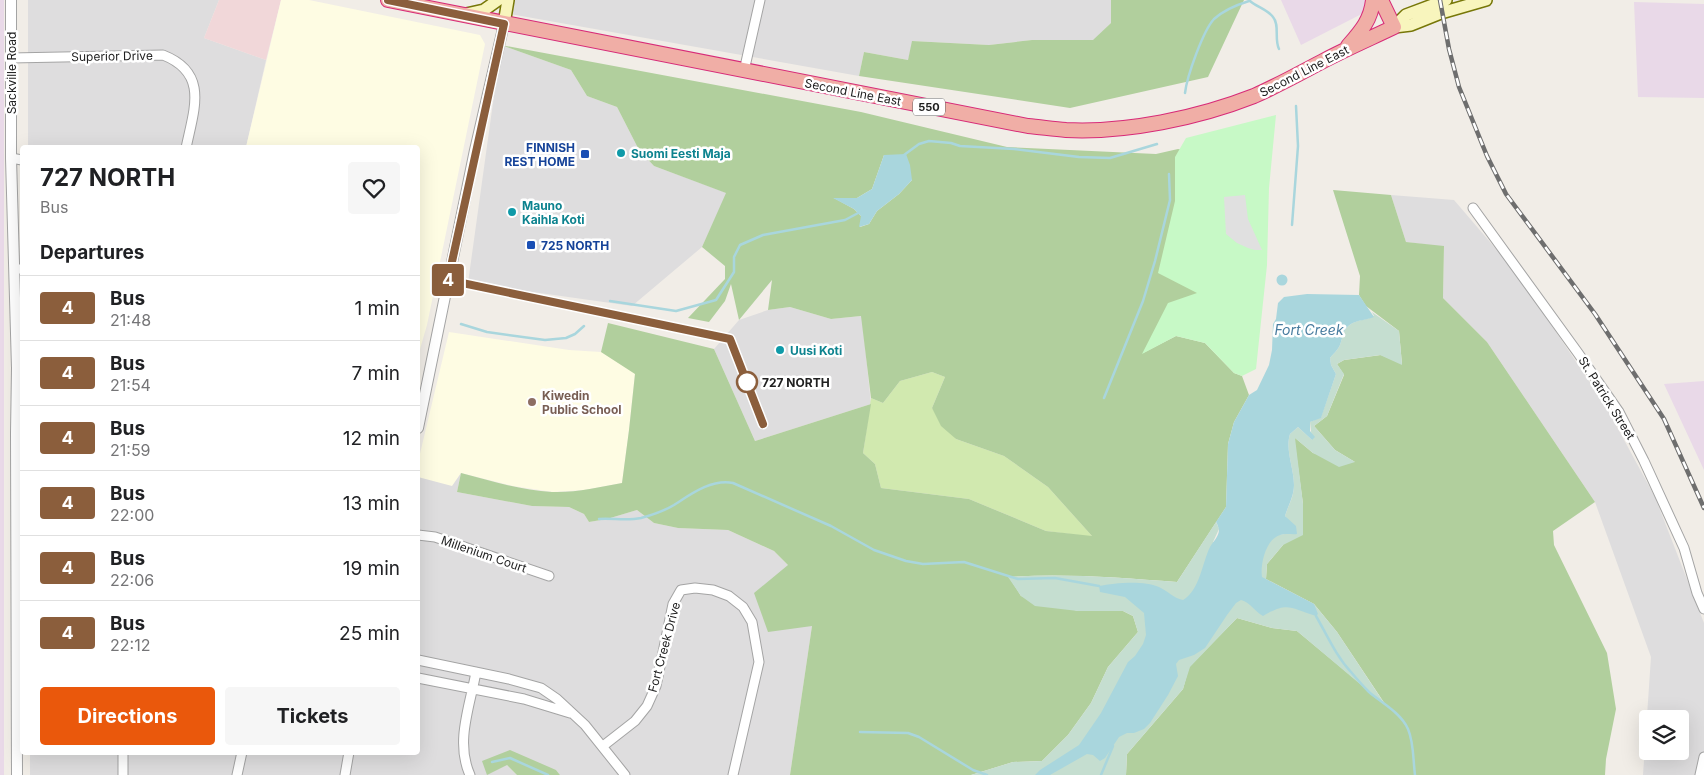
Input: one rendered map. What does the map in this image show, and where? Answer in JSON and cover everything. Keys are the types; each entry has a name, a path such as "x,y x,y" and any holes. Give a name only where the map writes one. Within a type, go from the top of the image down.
{"highway":[{"name":"Second Line East","path":"388,0 1028,126 1066,130 1098,130 1157,123 1214,109 1281,84 1345,50 1394,27"},
{"path":"1345,50 1370,18 1373,0"},
{"path":"1381,0 1394,27"}],"main road":[{"path":"462,15 477,13 498,0"},
{"path":"504,24 508,0"},
{"name":"Second Line East","path":"1394,27 1406,15 1446,0"},
{"name":"Second Line East","path":"1394,27 1410,25 1441,13 1486,0"}],"street":[{"name":"Sackville Road","path":"11,0 11,158 19,269 20,415 16,433 17,775"},
{"path":"744,71 760,0"},
{"path":"420,418 475,150 504,24"},
{"name":"Superior Drive","path":"11,58 163,55 176,60 185,68 192,79 196,92 196,104 187,145"},
{"path":"11,158 20,160"},
{"name":"St. Patrick Street","path":"1473,208 1619,412 1684,548 1697,593 1704,609"},
{"name":"Millenium Court","path":"420,535 435,537 549,576"},
{"name":"Fort Creek Drive","path":"603,746 635,721 647,706 656,686 673,604 680,590 695,588 713,590 729,596 743,607 752,622 759,662 733,775"},
{"path":"420,660 525,682 541,688 557,699 573,714 603,746 625,775"},
{"path":"470,775 464,757 463,741 476,672"},
{"path":"420,678 534,702 573,714"},
{"path":"122,755 123,775"},
{"path":"237,775 241,755"},
{"path":"345,775 349,755"},
{"path":"1700,775 1704,757"}],"shaded area":[{"path":"0,0 4,0 4,775 0,775"},
{"path":"28,0 219,0 204,38 266,60 246,145 28,145"},
{"path":"219,0 281,0 266,60 204,38"},
{"path":"281,0 309,0 480,35 485,44 427,325 420,349 420,145 246,145"},
{"path":"514,0 1111,0 1111,23 1093,41 1032,40 989,45 913,41 908,60 864,52 859,76 510,14"},
{"path":"1281,0 1389,0 1301,45"},
{"path":"1634,2 1704,4 1704,98 1638,97"},
{"path":"501,45 571,70 587,96 617,107 639,150 654,166 727,193 702,247 632,306 468,283"},
{"path":"1245,195 1248,219 1262,250 1248,248 1237,243 1226,234 1224,197"},
{"path":"1391,195 1454,200 1514,270 1604,403 1655,497 1704,623 1704,775 1643,775 1644,760 1689,760 1689,710 1647,710 1651,657 1595,502 1487,342 1443,298 1444,247 1406,242"},
{"path":"790,307 831,319 862,316 871,404 755,441 714,349 739,320 768,310"},
{"name":"Kiwedin Public School","path":"449,332 569,350 601,352 635,373 622,483 584,490 553,492 513,486 461,473 452,486 420,478 420,454"},
{"path":"1704,381 1704,470 1664,384"},
{"path":"420,458 461,473 457,492 532,506 569,507 584,514 589,522 637,510 654,523 678,528 728,530 774,551 788,565 812,626 790,775 560,775 556,770 507,765 517,775 30,775 30,755 420,755"}],"green space":[{"path":"1111,0 1244,0 1208,77 1070,108 859,76 864,52 908,60 912,41 989,45 1032,40 1093,40 1111,23"},
{"path":"501,45 861,112 1007,147 1156,154 1178,149 1215,154 1198,293 1143,353 1176,336 1205,343 1234,373 1242,376 1249,395 1234,422 1228,444 1226,507 1177,582 1072,576 1009,577 1021,596 1078,611 1123,611 1133,616 1138,632 1108,667 1091,703 1068,735 1042,761 1013,762 971,775 790,775 812,626 768,632 754,593 788,565 774,551 728,530 678,528 654,523 637,510 589,522 584,514 569,507 532,506 457,492 461,473 517,487 552,492 578,491 622,483 635,374 601,352 608,323 714,349 755,441 871,404 863,453 875,464 881,488 969,499 1046,531 1092,536 1048,487 1004,456 956,439 941,426 932,408 945,377 932,372 900,381 883,403 871,398 861,316 831,319 790,307 768,310 772,280 739,320 731,284 725,301 709,322 688,318 725,279 725,266 702,247 726,193 654,166 639,150 617,107 587,96 571,70","holes":["884,155 912,180 899,194 877,211 869,224 860,227 862,217 854,209 834,198 857,198 872,189"]},
{"path":"1276,115 1269,188 1267,265 1256,369 1242,376 1234,373 1205,343 1176,336 1142,354 1168,303 1197,293 1158,273 1175,201 1175,157 1186,138"},
{"path":"1333,190 1391,195 1406,242 1444,246 1443,298 1487,342 1595,502 1553,531 1554,545 1607,653 1616,709 1606,759 1605,775 1126,775 1127,754 1183,689 1189,667 1237,618 1272,628 1297,631 1385,704 1337,632 1314,604 1266,579 1267,564 1283,545 1303,504 1294,437 1313,453 1355,462 1335,450 1314,426 1327,416 1344,375 1337,364 1344,360 1381,355 1402,364 1399,331 1366,306 1359,295 1360,276"},
{"path":"1372,312 1399,331 1402,365 1380,355 1344,360 1337,364 1344,374 1327,416 1314,426 1335,450 1355,462 1339,467 1313,453 1295,438 1303,504 1303,535 1283,545 1267,564 1266,579 1314,604 1337,632 1386,706 1297,631 1272,628 1237,618 1190,667 1183,689 1127,754 1126,775 971,775 1013,762 1042,761 1068,735 1091,703 1108,667 1138,632 1133,616 1123,611 1078,611 1035,606 1021,596 1008,577 1071,576 1177,582 1216,522 1219,529 1213,542 1285,534 1289,521 1285,516 1294,489 1289,453 1290,434 1298,427 1312,440 1310,422 1321,417 1336,374 1331,365 1330,358 1339,347 1348,326 1374,316"},
{"path":"932,372 945,377 932,408 956,439 1004,456 1048,487 1093,537 1046,531 969,499 881,488 875,464 863,453 871,398 883,403 900,381"},
{"path":"510,750 556,770 560,775 517,775 507,765 487,775 482,761"}],"water":[{"path":"906,154 912,180 899,194 877,211 869,224 859,227 861,216 854,209 833,198 857,198 872,189 884,155"},
{"path":"1282,274 1288,280 1282,286 1276,280"},
{"name":"Fort Creek","path":"1307,294 1359,295 1374,317 1348,326 1339,347 1330,358 1331,365 1336,374 1321,418 1310,422 1310,431 1315,437 1312,440 1298,427 1290,434 1289,453 1294,489 1285,516 1296,526 1297,534 1282,534 1275,537 1271,541 1263,559 1262,577 1314,604 1318,614 1316,616 1284,607 1263,616 1241,600 1236,603 1227,615 1205,648 1194,655 1179,660 1176,664 1178,676 1168,695 1144,729 1119,737 1105,758 1100,761 1093,755 1087,754 1050,775 1035,775 1079,745 1101,713 1128,662 1135,656 1143,644 1146,635 1144,613 1125,597 1100,592 1099,586 1121,583 1145,583 1159,587 1176,598 1183,600 1189,596 1197,583 1207,553 1218,534 1219,529 1216,522 1226,507 1228,444 1234,422 1249,395 1257,390 1269,365 1272,350 1273,324 1276,319 1278,303 1284,297"}],"waterway":[{"name":"Fort Creek","path":"1249,0 1268,12 1275,20 1279,49"},
{"path":"1185,93 1196,54 1205,33 1214,19 1226,10 1249,1"},
{"name":"Fort Creek","path":"1292,225 1298,146 1296,106"},
{"path":"904,155 919,144 929,141 951,143 960,146 1110,158 1157,144"},
{"path":"1104,398 1143,301 1155,261 1170,200 1169,174"},
{"path":"610,301 676,311 716,300 734,272 734,257 740,245 763,235 845,220 860,212"},
{"path":"461,324 487,332 545,340 566,338 575,334 584,326"},
{"path":"599,519 641,518 666,509 709,485 725,482 733,483 831,526 874,550 906,561 923,564 964,562 1018,579 1055,578 1099,586"},
{"path":"1316,616 1346,666 1369,692 1396,713 1405,723 1411,740 1415,775"},
{"path":"860,732 908,733 919,737 973,770 987,775"},
{"name":"Fort Creek","path":"1101,775 1113,746"},
{"path":"492,762 510,758 548,775"}],"railway":[{"path":"1440,0 1449,49 1459,87 1487,156 1506,194 1595,314 1664,419 1704,508"}],"bus line":[{"name":"4","path":"388,0 504,24 448,280 730,339 763,424"}],"place":[{"name":"Suomi Eesti Maja","path":"621,153"},
{"name":"FINNISH REST HOME","path":"585,154"},
{"name":"Mauno Kaihla Koti","path":"512,212"},
{"name":"725 NORTH","path":"531,245"},
{"name":"Uusi Koti","path":"780,350"},
{"name":"727 NORTH","path":"747,382"},
{"name":"Kiwedin Public School","path":"532,402"}]}
